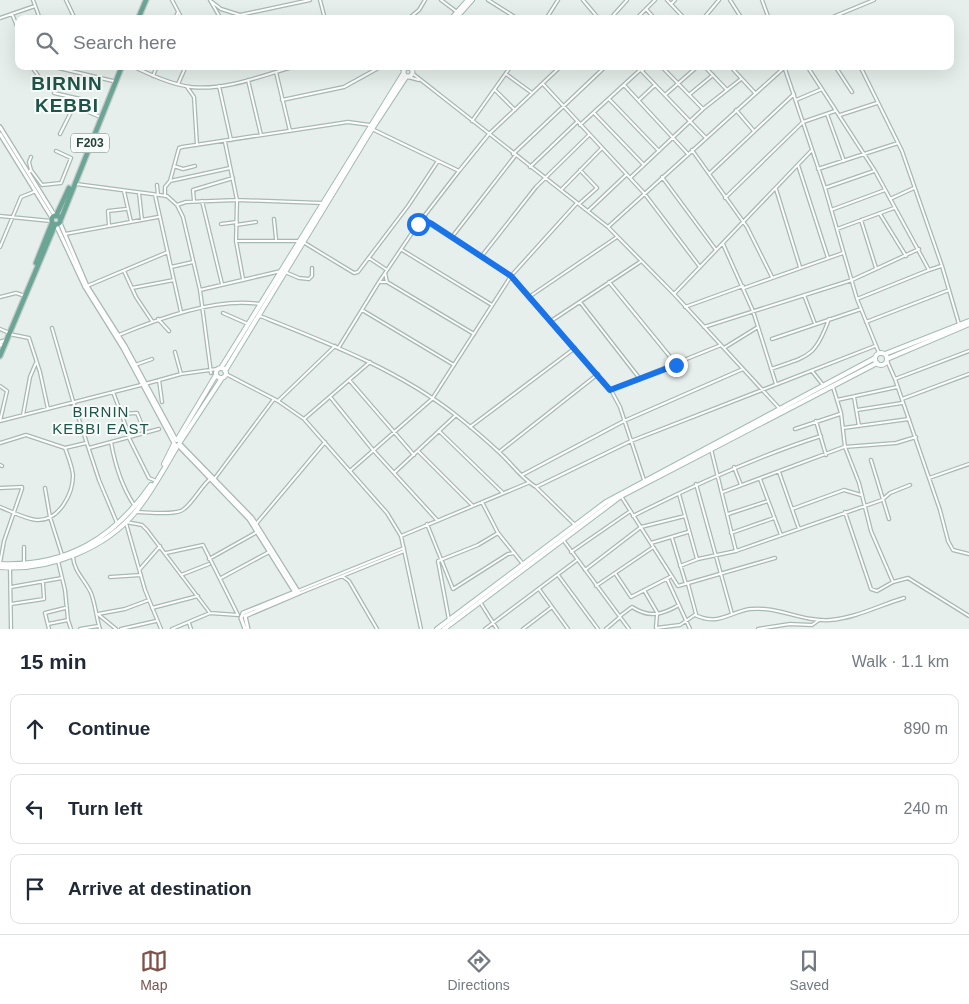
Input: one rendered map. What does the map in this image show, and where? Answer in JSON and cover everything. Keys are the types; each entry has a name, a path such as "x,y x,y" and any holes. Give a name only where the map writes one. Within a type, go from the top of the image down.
{"main road":[{"path":"141,15 147,0"},
{"path":"457,15 468,0"},
{"path":"455,15 472,0"},
{"name":"F203","path":"1,344 8,333 118,70"},
{"name":"F203","path":"0,356 22,295 74,183 118,70"},
{"path":"301,242 322,203 408,72"},
{"path":"0,564 10,568 57,560 72,555 98,544 126,522 135,512 219,369 283,271 371,127"},
{"path":"0,564 24,564 62,555 88,545 118,526 136,507 177,443 225,375 260,316 283,271"},
{"path":"437,629 523,564 564,538 642,483 711,449 824,387 832,385 875,358 879,353 885,354 969,322"},
{"path":"444,629 606,502 832,385 877,363 884,364 887,360 969,322"},
{"path":"885,354 887,360"},
{"path":"875,358 877,363"},
{"path":"219,369 225,375"},
{"path":"216,375 225,375"}],"street":[{"path":"33,0 38,15"},
{"path":"66,0 73,15"},
{"path":"172,0 180,15"},
{"path":"211,1 221,9 240,15 310,0"},
{"path":"320,0 324,15"},
{"path":"413,15 419,10 425,0"},
{"path":"442,0 459,11"},
{"path":"488,0 512,15"},
{"path":"549,15 558,0"},
{"path":"583,0 596,15"},
{"path":"614,15 627,0"},
{"path":"640,15 655,0"},
{"path":"667,0 681,15"},
{"path":"671,4 675,0"},
{"path":"706,15 719,0"},
{"path":"730,0 739,15"},
{"path":"762,0 768,15"},
{"path":"838,15 874,0"},
{"path":"211,1 219,15"},
{"path":"0,18 35,6"},
{"path":"646,9 651,15"},
{"path":"12,14 15,21"},
{"path":"34,70 40,78"},
{"path":"69,70 113,81"},
{"path":"140,70 186,86 218,86 248,80 280,70"},
{"path":"153,76 155,70"},
{"path":"178,84 184,70"},
{"path":"282,100 344,87 375,70"},
{"path":"472,121 508,70"},
{"path":"339,348 379,282 422,219 489,134 557,70"},
{"path":"452,237 514,154 602,70"},
{"path":"665,70 703,109"},
{"path":"664,95 693,70"},
{"path":"708,70 727,90"},
{"path":"734,70 755,93"},
{"path":"608,227 781,70"},
{"path":"786,70 825,188 857,299 879,353"},
{"path":"810,70 875,171 929,270"},
{"path":"838,70 852,92"},
{"path":"862,70 898,143 942,266 960,325"},
{"path":"276,71 290,131"},
{"path":"580,125 641,71 706,138"},
{"path":"408,72 608,227 674,294 782,411"},
{"path":"408,72 421,81"},
{"path":"506,74 533,94"},
{"path":"690,94 713,75"},
{"path":"630,178 703,109 741,78"},
{"path":"248,80 262,135"},
{"path":"543,84 644,193 700,267"},
{"path":"624,85 688,154"},
{"path":"638,100 655,85"},
{"path":"186,86 194,97 197,145"},
{"path":"218,86 231,140"},
{"path":"796,100 822,89"},
{"path":"494,90 515,110"},
{"path":"54,93 90,102 88,111"},
{"path":"709,174 794,94"},
{"path":"60,134 77,98"},
{"path":"609,99 659,151"},
{"path":"840,115 877,102"},
{"path":"74,106 98,116"},
{"path":"736,110 754,131"},
{"path":"725,198 803,122 836,111"},
{"path":"594,113 644,165"},
{"path":"828,114 844,161"},
{"path":"165,196 165,187 170,182 179,148 348,122 371,127 460,171"},
{"path":"530,167 577,122"},
{"path":"0,127 55,221 95,306 123,348 177,443 256,524 297,593"},
{"path":"0,134 28,172 42,185 61,183 71,158 56,152"},
{"path":"481,257 544,178 589,135"},
{"path":"225,142 237,200 236,240 243,279"},
{"path":"818,169 898,143"},
{"path":"561,190 602,148"},
{"path":"692,150 743,222 772,277"},
{"path":"674,294 812,150"},
{"path":"31,157 28,172 36,191 65,234 74,261 107,320 118,334 143,384"},
{"path":"236,240 276,239 301,242 354,273 358,272 408,206 438,161"},
{"path":"798,165 828,258"},
{"path":"174,166 183,169 195,166"},
{"path":"170,182 230,168"},
{"path":"351,470 432,399 511,276 578,204 597,188 580,170"},
{"path":"825,188 875,171"},
{"path":"588,211 627,174"},
{"path":"662,177 716,251"},
{"path":"194,201 193,190 232,178"},
{"path":"74,183 165,196 177,204 183,218 200,290 210,373"},
{"path":"157,184 158,217 168,252 181,313"},
{"path":"890,199 914,188"},
{"path":"776,189 800,267"},
{"path":"831,210 885,190"},
{"path":"0,247 21,197 36,191"},
{"path":"124,191 130,222"},
{"path":"139,193 142,220"},
{"path":"177,204 194,201 237,200 322,203"},
{"path":"202,201 222,284"},
{"path":"837,229 895,208"},
{"path":"109,226 108,211 126,209"},
{"path":"880,214 906,256"},
{"path":"0,216 14,216 26,220 55,221"},
{"path":"65,234 158,217"},
{"path":"274,219 276,239"},
{"path":"422,219 511,276 598,374 610,390 624,421 642,483"},
{"path":"861,220 877,269"},
{"path":"221,224 256,222"},
{"path":"529,297 617,237"},
{"path":"723,243 744,287 776,384"},
{"path":"402,250 492,305"},
{"path":"704,327 852,280 919,250"},
{"path":"88,286 168,252"},
{"path":"685,307 843,253"},
{"path":"369,258 387,270"},
{"path":"171,267 193,262"},
{"path":"551,321 641,262"},
{"path":"857,299 942,266"},
{"path":"200,290 283,271 299,278 309,279 312,276 312,268"},
{"path":"124,271 152,321"},
{"path":"385,273 387,282"},
{"path":"132,288 174,280"},
{"path":"379,282 387,282 474,334"},
{"path":"609,282 676,365"},
{"path":"866,322 949,290"},
{"path":"0,297 16,292 22,295"},
{"path":"804,295 814,324"},
{"path":"118,334 158,319 203,308 252,302 261,304"},
{"path":"580,302 640,379"},
{"path":"772,339 861,309"},
{"path":"362,310 454,365"},
{"path":"223,312 248,324"},
{"path":"260,316 370,362 432,399 456,415 499,452 528,483 536,487 575,525"},
{"path":"158,319 169,331"},
{"path":"771,368 811,354 822,340 829,319"},
{"path":"724,348 758,327"},
{"path":"52,328 86,443 118,526"},
{"path":"0,329 8,333 28,336 40,372 48,409"},
{"path":"610,390 676,365 721,345"},
{"path":"278,401 335,346"},
{"path":"536,487 631,440 875,346"},
{"path":"470,428 575,348"},
{"path":"895,379 969,351"},
{"path":"175,352 181,374"},
{"path":"135,365 152,359"},
{"path":"887,360 916,437 948,541 953,550 969,554"},
{"path":"304,419 331,398 370,362"},
{"path":"23,415 30,377 36,363"},
{"path":"0,386 7,390 0,421 181,374 219,369"},
{"path":"522,475 624,421 743,369"},
{"path":"812,370 824,387"},
{"path":"205,371 216,375"},
{"path":"499,452 598,374"},
{"path":"902,399 969,374"},
{"path":"225,375 278,401 304,419 326,441 386,512 401,536 421,629"},
{"path":"159,380 162,402"},
{"path":"350,381 414,455"},
{"path":"832,385 841,414 845,447 859,484 871,531 893,582"},
{"path":"837,400 897,388"},
{"path":"113,391 129,437 149,478 154,480"},
{"path":"854,396 858,410 859,426"},
{"path":"331,398 373,450 395,472 436,520"},
{"path":"135,512 165,512 173,514 184,510 212,478 274,399"},
{"path":"858,410 903,403"},
{"path":"120,414 137,413 145,432"},
{"path":"795,429 841,414"},
{"path":"395,472 456,415"},
{"path":"842,428 909,419"},
{"path":"816,421 826,455"},
{"path":"89,448 158,428"},
{"path":"439,431 502,493"},
{"path":"0,443 26,435 66,448 86,443"},
{"path":"633,516 734,467 821,436"},
{"path":"723,492 845,447 896,443 916,437"},
{"path":"256,524 326,441"},
{"path":"111,442 114,464 136,507"},
{"path":"0,507 38,520 50,517 61,509 70,490 73,474 66,448"},
{"path":"711,449 719,474 736,551"},
{"path":"418,451 472,505"},
{"path":"871,460 889,519"},
{"path":"929,478 969,464"},
{"path":"734,467 741,485"},
{"path":"778,472 799,529"},
{"path":"212,478 258,531 297,593"},
{"path":"760,479 781,536"},
{"path":"401,536 528,483"},
{"path":"696,484 732,614"},
{"path":"680,566 698,559 736,551 781,536 882,500 890,493 910,485"},
{"path":"0,488 22,487 20,500 4,541 0,564"},
{"path":"45,488 50,517 62,555"},
{"path":"792,509 844,490 861,495"},
{"path":"679,494 688,532 698,559"},
{"path":"621,496 670,577 678,586 775,558"},
{"path":"728,514 768,501"},
{"path":"482,502 498,533 523,564"},
{"path":"571,552 630,512"},
{"path":"845,512 871,589 877,591 893,582 908,578 969,616"},
{"path":"585,570 641,527 685,516"},
{"path":"731,533 774,518"},
{"path":"161,629 156,620 141,575 126,522 142,525 166,553 210,612"},
{"path":"427,524 453,589 508,554 514,553"},
{"path":"209,559 258,531"},
{"path":"651,543 688,532"},
{"path":"440,560 478,545 498,533"},
{"path":"564,538 564,543 630,629"},
{"path":"644,590 658,615 656,628 675,627 697,612 672,538"},
{"path":"558,542 564,543"},
{"path":"166,553 202,545 247,629"},
{"path":"507,545 508,554"},
{"path":"140,570 160,546"},
{"path":"24,547 24,564"},
{"path":"596,586 653,547"},
{"path":"297,593 404,549"},
{"path":"172,629 210,612 241,616 404,549"},
{"path":"221,578 270,551"},
{"path":"72,555 74,565 90,591 99,614 100,629"},
{"path":"57,560 62,578 65,608 71,629"},
{"path":"440,560 439,571 449,620"},
{"path":"485,629 577,560"},
{"path":"181,575 209,564"},
{"path":"10,568 11,629"},
{"path":"349,581 351,572"},
{"path":"615,573 631,596 661,579 670,577"},
{"path":"110,577 141,575"},
{"path":"558,575 598,629"},
{"path":"342,576 349,581 376,629"},
{"path":"11,587 43,583 62,578"},
{"path":"667,579 690,629"},
{"path":"10,604 44,599 43,583"},
{"path":"539,589 567,628 563,629"},
{"path":"152,608 198,596"},
{"path":"695,615 710,621 751,609 766,609 802,619 819,620 851,616 904,598"},
{"path":"99,614 125,609 150,599"},
{"path":"480,602 497,629"},
{"path":"606,629 632,607 640,613 658,615 679,605"},
{"path":"523,629 552,607"},
{"path":"49,629 45,613 65,608"},
{"path":"99,614 116,629"},
{"path":"48,624 68,620"},
{"path":"120,629 156,620"},
{"path":"758,629 790,624 812,624 819,620"},
{"path":"189,623 191,629"},
{"path":"80,629 99,625"}],"district":[{"name":"BIRNIN KEBBI","path":"67,94"},
{"name":"BIRNIN KEBBI EAST","path":"101,420"}],"route":[{"path":"418,224 422,219 432,224 511,276 610,390 676,365"}]}
